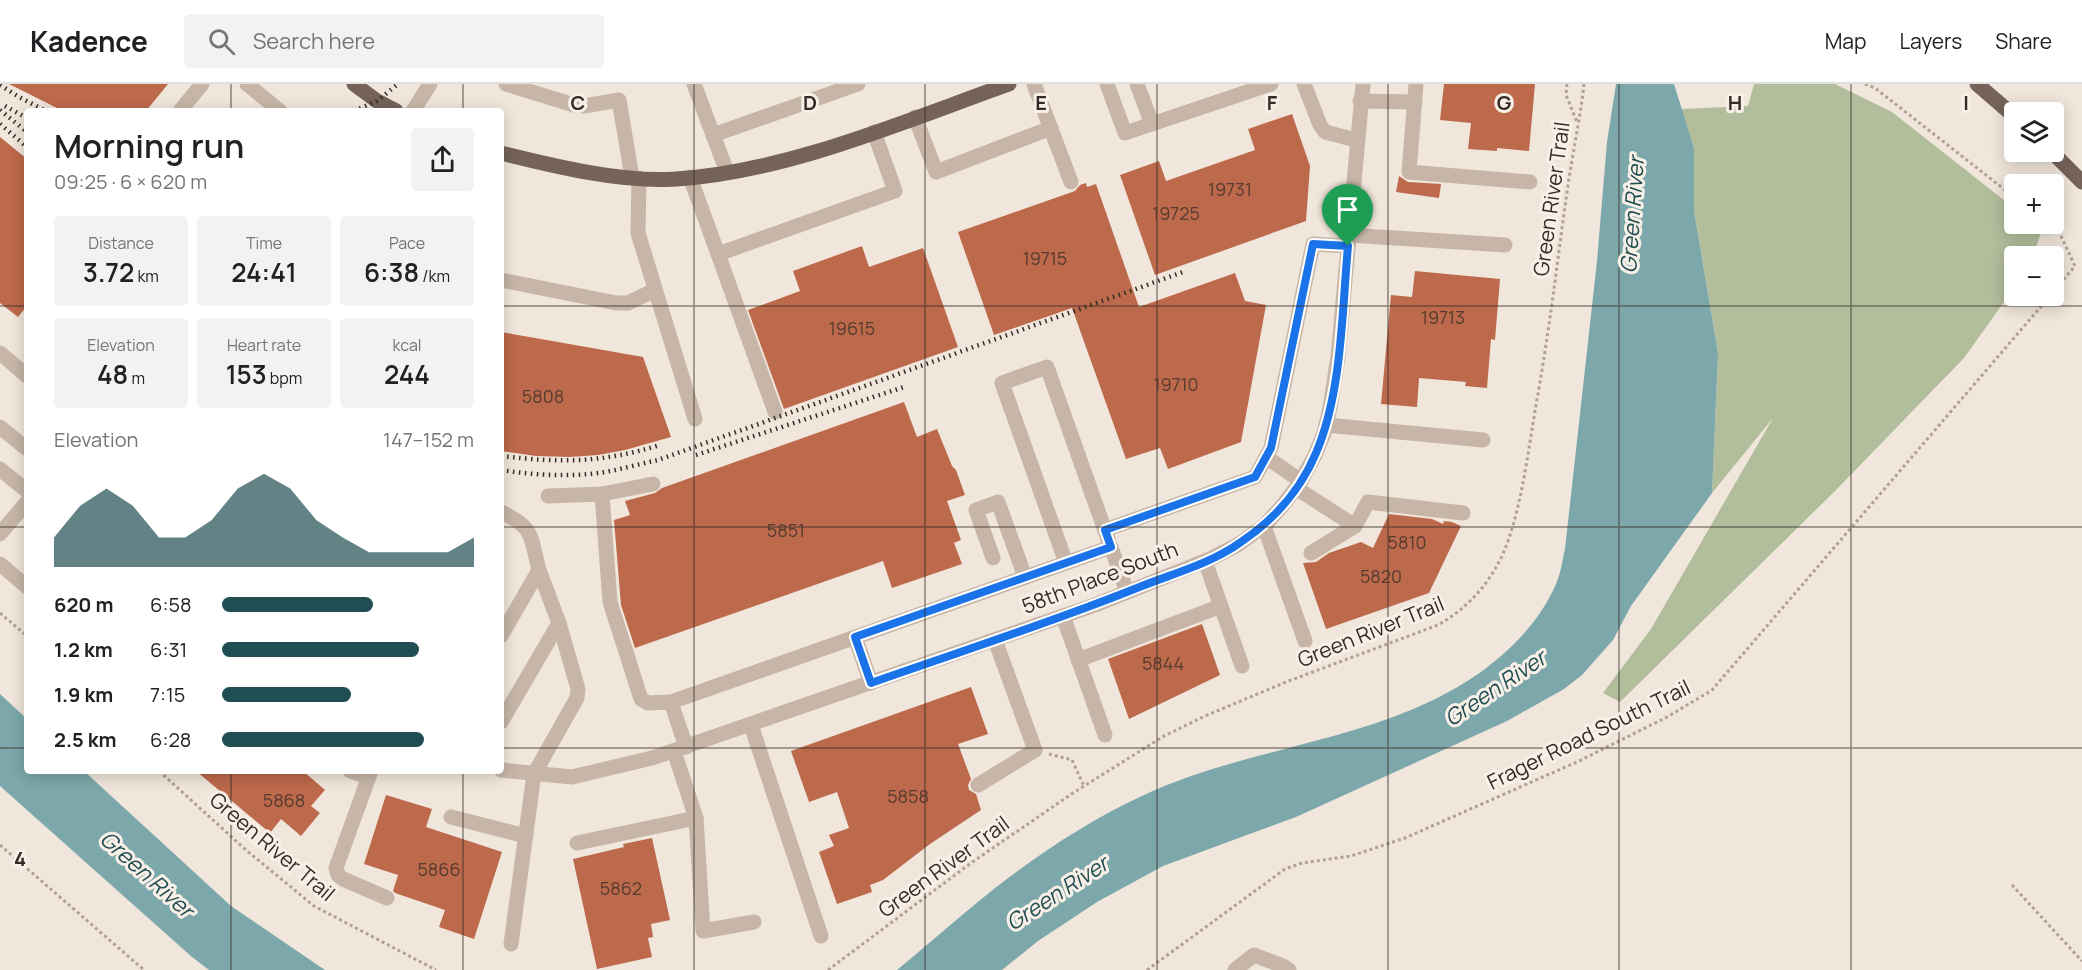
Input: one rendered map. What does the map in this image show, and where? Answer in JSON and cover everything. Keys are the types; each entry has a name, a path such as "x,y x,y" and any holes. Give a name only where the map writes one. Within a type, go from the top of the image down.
{"main road":[{"path":"354,84 390,108"},
{"path":"504,155 591,172 636,178 677,179 788,159 874,132 1009,84"},
{"path":"1977,84 2004,107"},
{"path":"2062,162 2082,182"}],"street":[{"path":"187,108 202,84"},
{"path":"247,84 276,108"},
{"path":"415,108 430,84"},
{"path":"506,84 574,105 584,106 619,100 636,178 638,233 695,419"},
{"path":"694,84 726,172"},
{"path":"713,135 858,84"},
{"path":"1034,84 1071,182"},
{"path":"1107,84 1125,133 1271,84"},
{"path":"1137,84 1152,124"},
{"path":"1304,84 1325,132 1356,140"},
{"name":"58th Place South","path":"504,770 572,777 680,749 1127,592 1205,561 1239,544 1264,526 1284,505 1299,484 1315,455 1326,425 1338,357 1356,140 1363,84"},
{"path":"1416,84 1409,172 1530,182"},
{"path":"1360,101 1415,102"},
{"path":"915,117 936,172 1051,128"},
{"path":"718,254 895,191 874,132"},
{"path":"690,177 775,412"},
{"path":"1105,530 1255,477 1271,448 1313,244 1348,241 1505,245"},
{"path":"504,281 616,303 628,303 655,290"},
{"path":"0,353 24,373"},
{"path":"1066,563 1002,383 1047,368 1127,592"},
{"path":"1326,425 1483,440"},
{"path":"0,427 24,447"},
{"path":"1266,457 1355,526"},
{"path":"0,469 24,489"},
{"path":"548,496 602,494 653,484"},
{"path":"602,494 610,602 641,699 648,703 670,702 1111,547"},
{"path":"993,558 976,510 998,502 1025,577"},
{"path":"1311,553 1355,526 1368,502 1463,513"},
{"path":"504,514 526,527 539,570 560,623 578,689 577,698 534,774 511,944"},
{"path":"0,534 22,519"},
{"path":"1264,526 1305,641"},
{"path":"1205,561 1242,666"},
{"path":"0,564 24,584"},
{"path":"504,631 539,570"},
{"path":"1078,660 1221,606"},
{"path":"1063,616 1105,735"},
{"path":"504,717 560,623"},
{"path":"855,637 871,683"},
{"path":"978,785 1035,750 995,640"},
{"path":"670,702 696,818 703,931 754,922"},
{"path":"751,725 820,936"},
{"path":"369,774 336,868 338,875 343,879 387,898"},
{"path":"451,817 526,836"},
{"path":"577,843 696,818"},
{"path":"1236,970 1254,955 1288,970"}],"path":[{"path":"1567,84 1566,95 1578,124"},
{"name":"Green River Trail","path":"828,970 971,863 1150,744 1205,716 1286,682 1438,625 1457,614 1474,598 1490,578 1512,528 1542,374 1584,84"},
{"path":"1865,84 1875,88 2004,190"},
{"path":"2060,234 2075,266 2064,279"},
{"name":"Frager Road South Trail","path":"1147,970 1285,869 1302,863 1351,856 1405,838 1579,761 1669,716 1712,690 2041,306"},
{"path":"0,613 24,633"},
{"path":"1035,750 1072,760 1084,786"},
{"name":"Green River Trail","path":"162,774 246,850 314,906 436,970"},
{"path":"0,845 144,970"},
{"path":"2012,885 2082,961"}],"green space":[{"path":"1754,84 1835,84 1892,112 2004,200 2004,234 2041,234 2036,246 2004,246 2004,302 1964,358 1835,491 1620,702 1603,693 1651,629 1773,418 1712,493 1718,353 1694,211 1694,148 1681,109 1748,106"}],"water":[{"name":"Green River","path":"1616,84 1674,84 1694,148 1694,211 1718,353 1712,493 1631,606 1613,640 1582,675 1564,689 1507,721 1296,817 1163,866 1097,902 1038,941 1002,970 897,970 1013,874 1055,845 1121,806 1191,776 1388,719 1435,699 1478,674 1518,640 1529,627 1556,584 1565,549 1597,261 1607,142"},
{"name":"Green River","path":"0,694 24,716 24,774 87,774 231,906 325,970 209,970 0,786"}],"building":[{"path":"9,84 168,84 148,108 57,108"},
{"path":"1444,84 1535,84 1529,151 1497,148 1497,151 1468,149 1471,123 1440,120"},
{"path":"1292,114 1310,166 1306,221 1155,275 1120,175 1159,161 1166,181 1255,150 1248,129"},
{"path":"0,137 24,157 24,310 18,317 0,303"},
{"path":"1399,176 1408,182 1441,184 1439,198 1396,192"},
{"path":"1086,183 1087,187 1096,184 1139,307 1235,273 1245,301 1266,305 1241,442 1168,469 1160,448 1126,459 1072,308 994,335 958,232 1075,191 1080,185"},
{"path":"862,246 869,267 923,248 958,347 784,409 748,310 800,291 793,271"},
{"path":"1415,271 1500,279 1495,340 1491,339 1487,388 1465,386 1466,382 1419,378 1417,407 1381,404 1391,295 1412,297"},
{"path":"504,333 643,357 671,437 598,455 536,456 504,451"},
{"path":"904,402 917,437 937,429 965,495 947,501 961,540 954,543 962,564 892,588 883,561 635,648 621,605 614,520 630,515 625,501 655,493 662,488"},
{"path":"1389,514 1432,519 1443,524 1444,521 1452,522 1461,526 1429,593 1326,629 1303,563 1316,562 1329,553 1361,542 1373,548"},
{"path":"1202,624 1220,675 1129,719 1108,659"},
{"path":"971,687 988,734 958,744 971,779 968,785 969,790 976,794 981,810 930,844 883,880 870,885 872,892 837,904 819,852 834,846 829,835 849,828 837,792 809,802 791,751"},
{"path":"200,774 306,774 325,790 311,806 320,813 301,836 281,819 270,833"},
{"path":"386,795 432,809 426,827 502,852 474,939 439,927 445,910 395,893 393,891 398,875 364,864"},
{"path":"652,838 670,920 651,924 653,937 648,938 652,957 597,969 573,859"}],"railway":[{"path":"361,108 377,101 398,84"},
{"path":"0,85 40,108"},
{"path":"5,106 24,116"},
{"path":"0,110 24,130"},
{"path":"0,124 24,144"},
{"path":"504,470 574,475 599,473 658,460 1186,271"},
{"path":"696,455 904,387"},
{"path":"504,456 543,460 581,460 619,455 660,445"}],"route":[{"path":"1313,244 1348,246 1338,357 1324,433 1301,481 1284,505 1264,526 1239,544 1210,559 1095,605 871,683 855,637 1111,547 1105,530 1255,477 1271,448 1313,244"}]}
